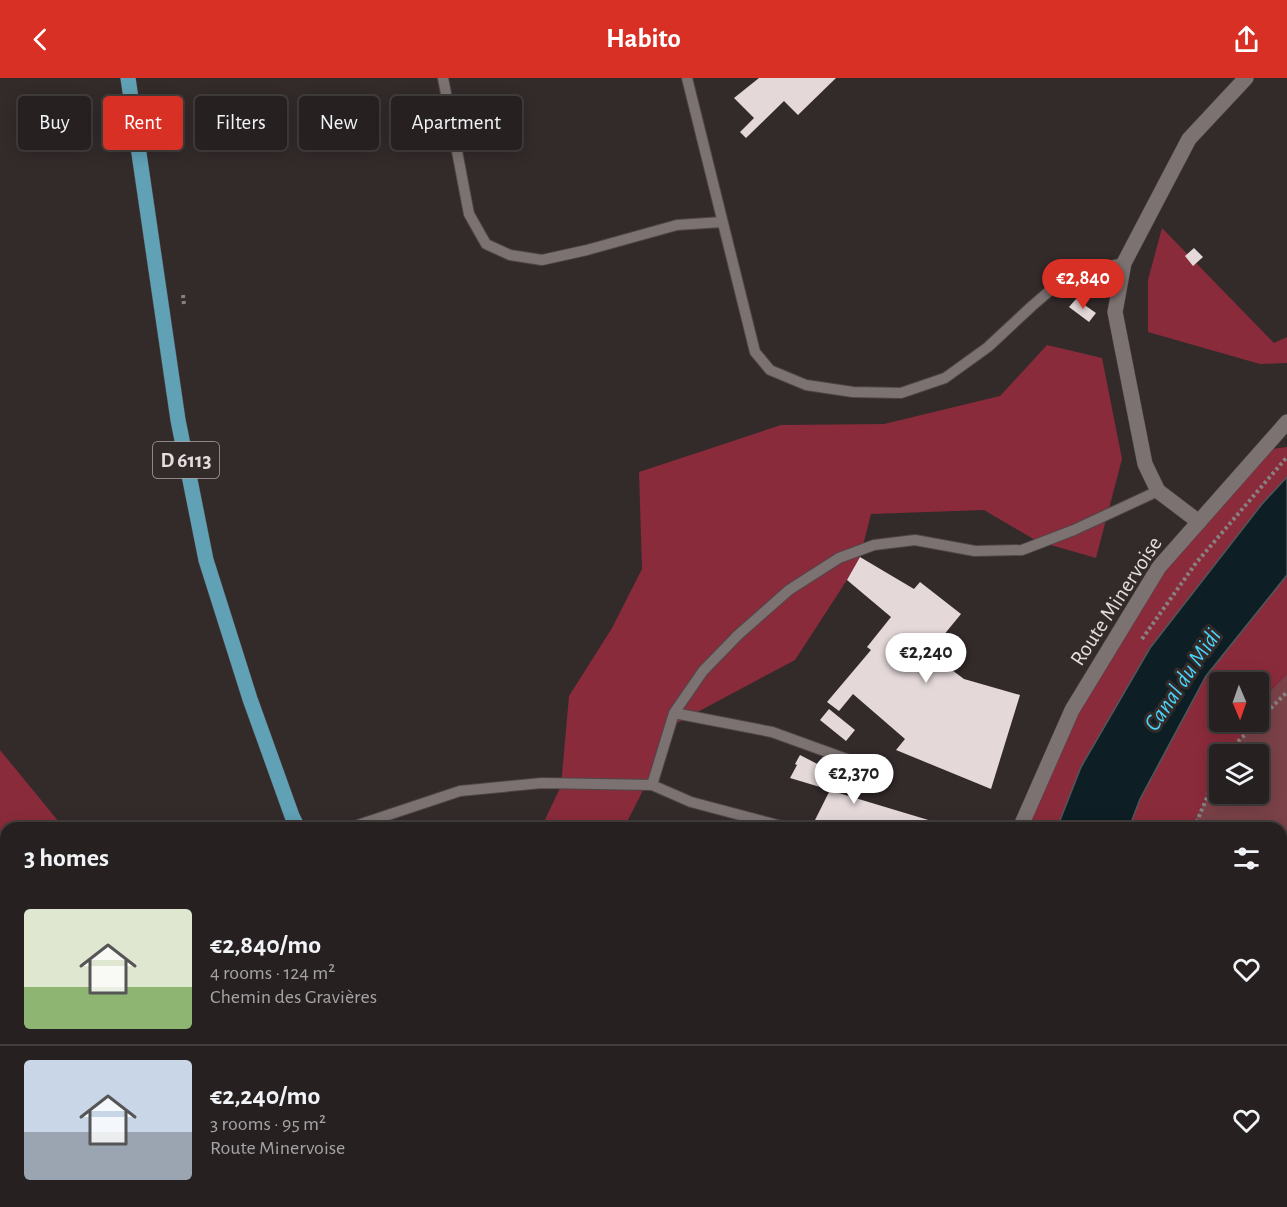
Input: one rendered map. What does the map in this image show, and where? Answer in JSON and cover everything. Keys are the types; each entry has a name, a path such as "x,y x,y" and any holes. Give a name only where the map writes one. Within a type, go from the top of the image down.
{"main road":[{"name":"D 6113","path":"128,78 178,420 206,560 250,699 295,822"}],"street":[{"path":"1199,522 1158,491 1145,464 1115,312 1124,263 1189,139 1246,78"},
{"name":"Route Minervoise","path":"1023,822 1072,710 1159,567 1287,422"}],"lane":[{"path":"443,78 469,214 486,244 510,255 542,260 677,225 722,222"},
{"path":"687,78 755,352 770,370 806,385 853,392 901,393 945,378 988,347 1068,275 1124,263"},
{"path":"652,785 674,712 703,671 738,635 789,590 838,558 874,545 915,540 975,551 1022,550 1074,530 1158,491"},
{"path":"674,712 772,732 877,770"},
{"path":"367,822 460,791 542,783 652,785 691,801 767,822"}],"path":[{"path":"183,295 185,315"},
{"path":"1135,648 1196,563 1287,457"},
{"path":"1269,710 1287,692"},
{"path":"1235,744 1247,732"},
{"path":"1197,822 1209,793"}],"shaded area":[{"path":"1162,228 1274,343 1287,337 1287,363 1260,364 1148,332 1148,280"},
{"path":"1047,345 1102,358 1122,459 1096,558 1037,541 984,510 871,514 860,557 795,660 677,723 628,822 544,822 561,786 569,696 612,628 642,569 639,472 781,425 884,424 1000,396"},
{"path":"1287,447 1287,477 1262,504 1150,648 1081,767 1059,822 1023,822 1072,710 1159,567 1263,450"},
{"path":"1287,575 1287,674 1269,692 1269,672 1209,672"},
{"path":"1209,672 1209,732 1244,732 1237,744 1209,744 1209,793 1193,822 1131,822 1140,799"},
{"path":"1287,674 1287,822 1193,822 1209,793 1209,804 1269,804 1269,744 1237,744 1244,732 1269,732 1269,692"},
{"path":"0,750 59,822 0,822"}],"water":[{"name":"Canal du Midi","path":"1287,477 1287,575 1206,676 1140,799 1131,822 1059,822 1081,767 1150,648 1262,504"}],"building":[{"path":"759,78 836,78 798,115 784,101 746,138 740,132 754,118 734,98"},
{"path":"1194,248 1203,257 1193,266 1185,256"},
{"path":"1076,299 1096,313 1089,322 1069,307"},
{"path":"860,557 914,589 920,582 961,614 929,653 964,679 1020,695 991,789 896,750 905,739 853,694 839,711 827,702 871,650 867,647 891,617 847,580"},
{"path":"829,709 855,730 846,741 820,720"},
{"path":"800,755 829,770 832,791 935,822 814,822 830,790 790,778 797,765 795,764"}]}
